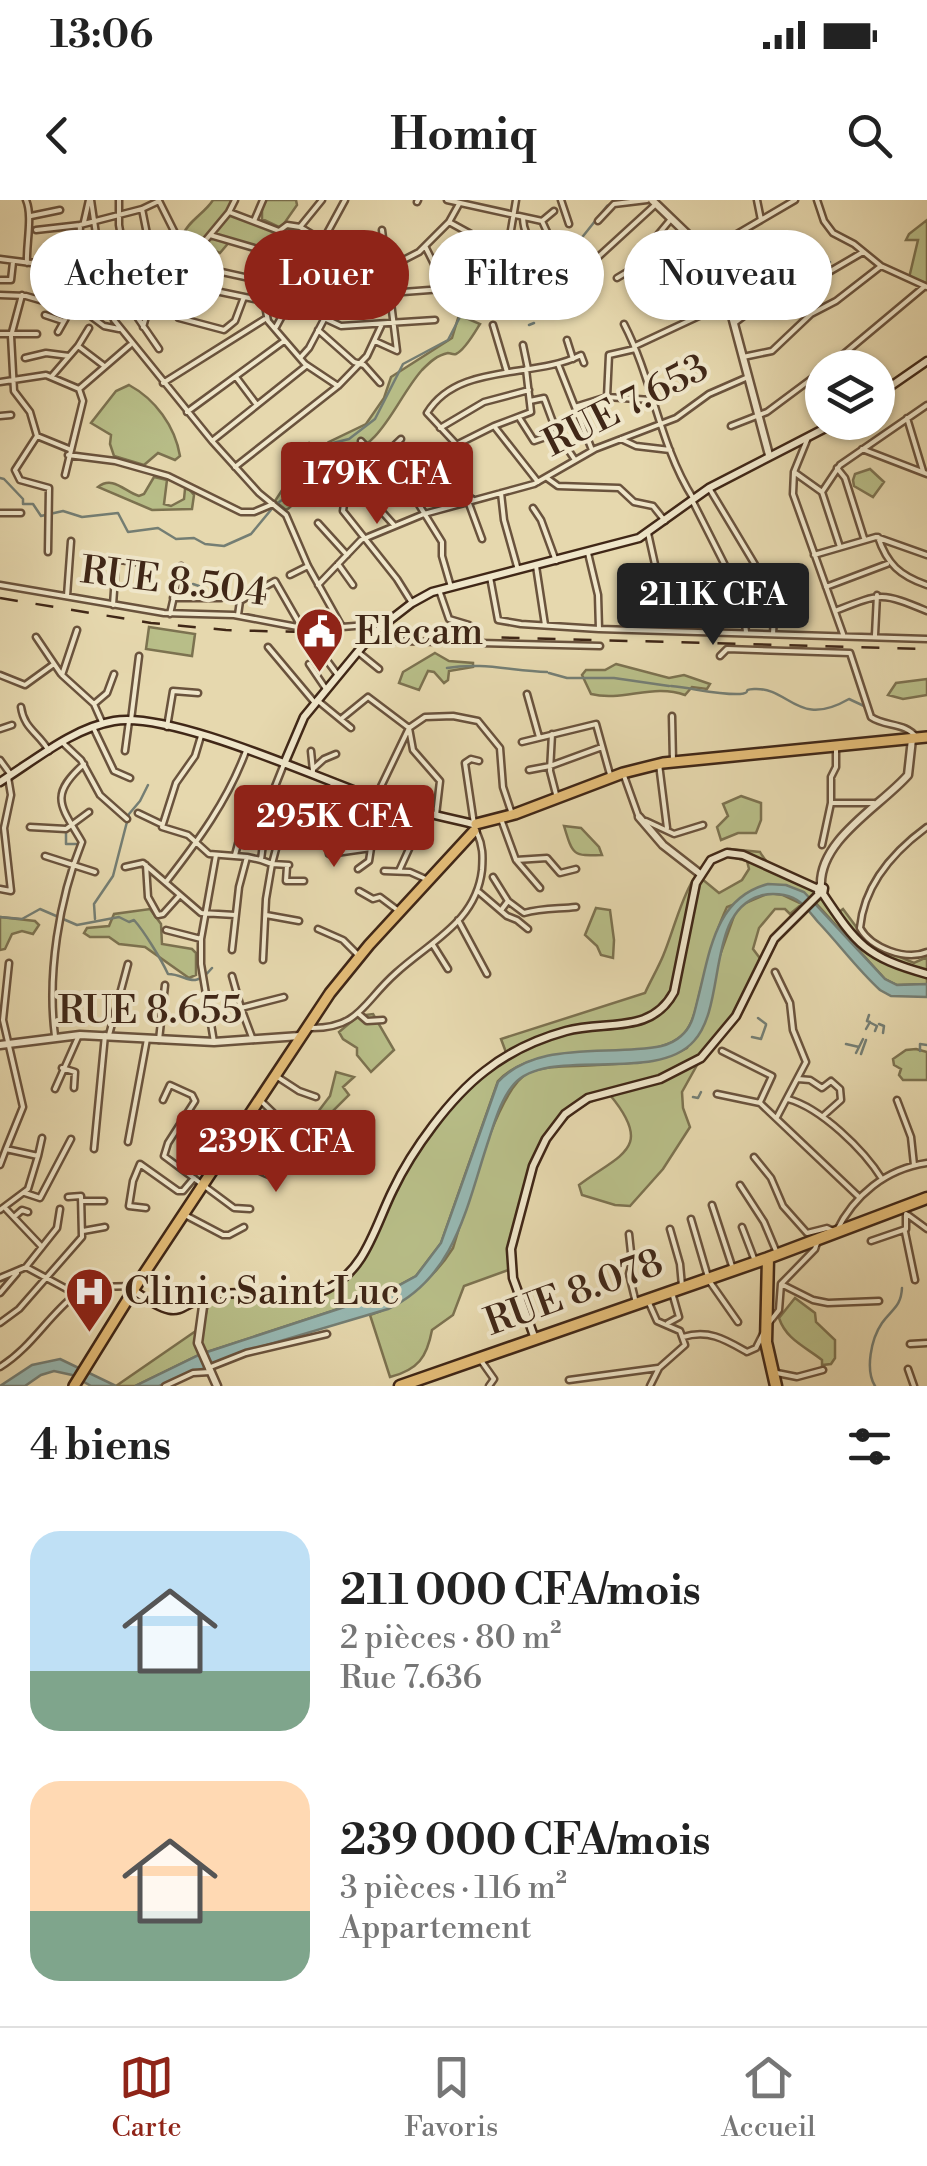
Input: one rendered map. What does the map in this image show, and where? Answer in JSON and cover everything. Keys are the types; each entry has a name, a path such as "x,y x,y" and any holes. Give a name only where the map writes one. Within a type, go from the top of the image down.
{"highway":[{"name":"RUE 8.078","path":"400,1386 773,1255 812,1237 904,1210 927,1198"},
{"path":"773,1255 766,1328 776,1386"}],"main road":[{"path":"652,201 683,230"},
{"path":"735,320 769,455"},
{"path":"895,383 927,361"},
{"path":"284,764 293,737 337,674 383,626 412,603 439,590 648,533 708,488 806,440"},
{"path":"6,778 93,727 130,719 201,736 313,772 379,800 473,827"},
{"path":"78,1384 85,1366 134,1288 185,1215 198,1182 219,1160 300,1036 359,956 473,827 623,773 673,761 919,738 908,774 874,803 828,858 817,895 774,939 736,1016 701,1058 660,1079 588,1098 566,1114 546,1138 534,1166 511,1249 513,1278 534,1339"},
{"path":"639,817 663,845 700,873"},
{"path":"134,1288 164,1310 178,1311 223,1293 294,1296 328,1288 360,1261 394,1187 456,1098 486,1070 507,1055 552,1035 596,1025 643,1022 660,1012 674,992 700,873 711,860 733,853 743,855 817,895 861,947 927,974"},
{"name":"RUE 8.655","path":"4,1044 79,1035 214,1042 300,1036"},
{"path":"204,1299 198,1343 216,1386"}],"street":[{"path":"26,200 31,216 25,241 27,264"},
{"path":"90,200 106,302 120,329 235,467 289,518 308,566 342,627"},
{"path":"82,230 90,200"},
{"path":"120,200 120,230"},
{"path":"144,200 146,230"},
{"path":"214,230 235,200"},
{"path":"254,221 263,200"},
{"path":"300,227 322,200"},
{"path":"328,230 345,200"},
{"path":"447,200 542,221 554,211"},
{"path":"511,230 516,200"},
{"path":"561,200 570,224"},
{"path":"757,200 762,220"},
{"path":"743,230 793,200"},
{"path":"816,200 830,230 882,266 926,287 848,350"},
{"path":"36,230 118,216 159,201 174,230"},
{"path":"598,221 614,204 652,201"},
{"path":"604,250 652,201"},
{"path":"409,256 449,222 459,204"},
{"path":"31,216 60,210"},
{"path":"228,212 276,230"},
{"path":"524,218 525,230"},
{"path":"661,230 671,219"},
{"path":"542,221 546,230"},
{"path":"449,222 464,230"},
{"path":"281,230 290,224 305,230"},
{"path":"409,291 443,289 440,274 425,246"},
{"path":"832,270 863,252"},
{"path":"0,259 30,263"},
{"path":"0,280 11,280 13,262"},
{"path":"743,357 772,351 811,314 836,301 882,266"},
{"path":"616,278 624,274"},
{"path":"186,320 224,330 235,321 244,297 224,293"},
{"path":"0,295 30,297"},
{"path":"22,295 12,334 14,380 16,395 28,409 38,436 68,452 115,460 164,475 245,513 273,504"},
{"path":"96,320 120,329"},
{"path":"138,320 160,350"},
{"path":"143,327 145,320"},
{"path":"163,383 263,320"},
{"path":"268,320 300,358 338,386"},
{"path":"275,329 280,320"},
{"path":"300,358 323,320"},
{"path":"328,320 340,326 435,320"},
{"path":"607,398 609,354 636,347 686,320"},
{"path":"58,332 63,321"},
{"path":"374,341 397,352 391,322"},
{"path":"235,467 338,386 367,356 382,324"},
{"path":"624,324 636,347 670,450 744,605 746,632"},
{"path":"492,325 507,372"},
{"path":"52,376 89,328"},
{"path":"318,330 380,382"},
{"path":"0,334 37,334"},
{"path":"187,412 284,340"},
{"path":"568,340 573,359"},
{"path":"78,389 131,344"},
{"path":"438,468 457,445 494,426 530,414 523,345"},
{"path":"78,346 104,365"},
{"path":"25,358 46,353 69,356"},
{"path":"457,445 426,414 438,400 462,385 507,372 558,364 580,355 584,362"},
{"path":"0,360 12,358"},
{"path":"212,441 308,364"},
{"path":"558,364 592,450"},
{"path":"0,382 52,376 78,389 83,401 65,475"},
{"path":"236,377 257,406"},
{"name":"RUE 7.653","path":"318,585 364,539 424,514 538,482 592,450 676,418 709,394 748,377"},
{"path":"731,426 757,417 805,383"},
{"path":"440,428 484,402 529,390"},
{"path":"530,401 544,398 557,433 575,460"},
{"path":"574,407 607,398 651,400"},
{"path":"822,492 837,468 927,404"},
{"path":"0,416 11,415"},
{"path":"519,417 534,441 557,433"},
{"path":"907,418 925,472"},
{"path":"494,426 538,482"},
{"path":"38,436 14,470 20,480 49,488 48,552"},
{"path":"378,460 401,439"},
{"path":"621,439 636,446 670,450"},
{"path":"806,440 794,472 792,494 843,635"},
{"path":"361,441 424,514 442,542 450,587"},
{"path":"862,449 925,472"},
{"path":"428,458 471,501 482,539"},
{"path":"337,462 396,526"},
{"path":"319,467 344,504 344,511 412,603"},
{"path":"837,468 845,478 864,538"},
{"path":"794,472 822,492 840,547"},
{"path":"547,477 558,486 619,488 634,502 653,506 665,521"},
{"path":"708,488 775,598 773,634"},
{"path":"501,492 504,520 518,570"},
{"path":"533,508 556,561"},
{"path":"0,514 20,512"},
{"path":"318,523 347,555"},
{"path":"648,533 660,586 657,628"},
{"path":"814,556 864,538 878,537 927,556"},
{"path":"878,537 889,564 927,585"},
{"path":"67,597 71,541"},
{"path":"588,552 598,595 600,629"},
{"path":"113,605 116,562 140,563"},
{"path":"338,564 353,585"},
{"path":"826,587 889,564"},
{"path":"170,614 181,566"},
{"path":"290,576 308,566"},
{"path":"536,566 546,626"},
{"path":"490,578 496,619 546,626 927,639"},
{"path":"238,616 240,601 274,581 302,628"},
{"name":"RUE 8.504","path":"0,585 170,614 238,616 302,628 383,626"},
{"path":"439,590 449,619 469,625 470,630"},
{"path":"835,611 877,595 927,611"},
{"path":"876,636 877,595"},
{"path":"173,598 221,598"},
{"path":"62,675 78,630"},
{"path":"36,637 62,675 94,704 103,723"},
{"path":"365,644 600,646"},
{"path":"268,647 316,701 351,728"},
{"path":"720,656 727,649 850,652 870,717 910,730 919,738"},
{"path":"320,651 337,674"},
{"path":"358,652 379,668"},
{"path":"125,751 139,656"},
{"path":"0,675 26,685 54,664"},
{"path":"309,664 326,689"},
{"path":"94,704 106,694 114,674"},
{"path":"167,727 174,691 198,693"},
{"path":"527,694 539,737"},
{"path":"341,719 368,698 408,728 414,750 440,781 436,815"},
{"path":"21,707 28,729 40,736 48,751"},
{"path":"358,868 369,861 379,800 408,728 429,716 480,722 500,749 503,787 513,815"},
{"path":"672,716 673,761"},
{"path":"522,742 596,724 610,778"},
{"path":"0,729 12,725"},
{"path":"93,727 116,773 130,778"},
{"path":"552,734 550,766 557,798"},
{"path":"162,824 176,783 194,756 201,736"},
{"path":"63,742 84,764 100,795 127,819"},
{"path":"822,845 831,803 836,746"},
{"path":"529,770 602,747"},
{"path":"311,750 313,772"},
{"path":"166,882 234,784 246,751"},
{"path":"313,772 324,758 336,754"},
{"path":"308,1025 315,1030 326,1024 337,1026 360,1014 394,974 458,920 479,892 483,849 473,827 465,763 471,759 479,761"},
{"path":"0,760 11,796 4,828 12,891 0,889"},
{"path":"55,1036 51,975 72,866 82,842 71,825 60,792 62,785 84,764"},
{"path":"261,860 268,808 284,764"},
{"path":"659,764 668,830"},
{"path":"623,773 639,817 674,834 702,825"},
{"path":"333,783 324,823 327,852 371,848"},
{"path":"831,803 874,803"},
{"path":"235,856 247,810 253,806 268,808"},
{"path":"30,826 66,829 89,812"},
{"path":"138,813 162,827 188,835 205,852 288,866 286,881 304,881"},
{"path":"501,819 516,860 540,888"},
{"path":"263,960 272,864 282,826"},
{"path":"927,827 879,873 865,900 860,928 868,939 899,953 916,956 927,952"},
{"path":"399,871 409,849"},
{"path":"214,1042 201,964 201,938 216,855"},
{"path":"45,856 95,872"},
{"path":"232,950 247,857"},
{"path":"516,860 546,858 560,873 576,869"},
{"path":"0,861 9,862"},
{"path":"146,865 146,889 156,914 163,914 180,895"},
{"path":"125,867 146,865 204,914 235,915"},
{"path":"384,871 414,873 428,880"},
{"path":"493,878 508,901 524,913 541,907 576,907"},
{"path":"359,891 373,899 380,897 400,912"},
{"path":"479,892 528,929"},
{"path":"502,909 508,901"},
{"path":"266,915 299,922"},
{"path":"458,920 486,974"},
{"path":"318,929 343,940 359,956"},
{"path":"166,930 201,938"},
{"path":"433,945 448,970"},
{"path":"0,1165 24,1106 4,1044 9,963"},
{"path":"94,1148 107,1035 128,964"},
{"path":"775,972 790,1004 792,1030 806,1062 777,1117"},
{"path":"232,976 252,1040"},
{"path":"159,1040 165,985"},
{"path":"241,1008 284,997"},
{"path":"360,1014 367,1021 383,1020"},
{"path":"54,1089 79,1035"},
{"path":"128,1142 147,1039"},
{"path":"722,1051 772,1076 760,1102"},
{"path":"62,1068 75,1072 74,1088"},
{"path":"276,1076 316,1097"},
{"path":"798,1078 822,1088 831,1081 840,1089 841,1100 822,1116"},
{"path":"163,1100 170,1085 192,1095 194,1101 163,1154 234,1208 250,1208"},
{"path":"717,1094 760,1102 859,1197"},
{"path":"786,1098 822,1116 882,1179"},
{"path":"260,1100 292,1131"},
{"path":"898,1100 911,1138 914,1165"},
{"path":"186,1116 202,1128 205,1146 219,1160"},
{"path":"42,1138 26,1193 3,1209 42,1248"},
{"path":"26,1193 40,1198 71,1140"},
{"path":"229,1145 232,1154 242,1162 258,1166 277,1178 288,1167 273,1146"},
{"path":"6,1149 38,1156"},
{"path":"683,1337 722,1337 747,1352 756,1348 778,1310 781,1284 816,1248 812,1237 783,1206 769,1175 754,1156"},
{"path":"836,1232 859,1197 882,1179 927,1163"},
{"path":"146,1208 129,1206 132,1181 140,1164 178,1191 198,1182"},
{"path":"740,1185 767,1227 773,1255"},
{"path":"0,1322 19,1309 79,1241 81,1196 68,1197"},
{"path":"81,1201 104,1200"},
{"path":"712,1205 733,1269"},
{"path":"0,1293 57,1228 60,1209"},
{"path":"14,1216 22,1210 28,1212"},
{"path":"904,1210 927,1228"},
{"path":"871,1241 904,1230 908,1225 904,1210"},
{"path":"185,1215 223,1234 229,1235 244,1226"},
{"path":"691,1219 708,1277 738,1322"},
{"path":"82,1231 105,1227"},
{"path":"742,1227 755,1261"},
{"path":"668,1323 679,1317 680,1264 670,1229"},
{"path":"904,1230 915,1280"},
{"path":"629,1234 629,1274 636,1303"},
{"path":"26,1267 76,1294"},
{"path":"0,1278 17,1273"},
{"path":"781,1284 812,1300 828,1303 880,1301"},
{"path":"0,1357 2,1366 23,1351 76,1294 96,1287 134,1288"},
{"path":"648,1298 657,1322 668,1323 680,1330 683,1337 683,1349 659,1368 650,1386"},
{"path":"165,1386 246,1353 327,1334"},
{"path":"910,1344 927,1343"},
{"path":"479,1358 500,1386"},
{"path":"569,1380 659,1368"},
{"path":"908,1369 914,1386"},
{"path":"772,1373 797,1378 823,1370"},
{"path":"489,1386 494,1379"}],"green space":[{"path":"213,200 231,200 230,215 271,230 244,230 244,244 231,240 224,248 224,230 186,230"},
{"path":"266,200 296,200 297,205 281,228 262,219"},
{"path":"927,220 927,283 909,278 918,240 906,240"},
{"path":"457,320 480,324 456,354 437,357 422,370 377,434 354,451 340,455 329,442 366,424 384,398 391,377 452,338"},
{"path":"129,385 147,398 169,424 180,456 175,460 158,453 144,465 114,456 111,435 91,423 116,391"},
{"path":"309,443 320,456 309,468 293,505 286,510 275,501 301,461 297,454"},
{"path":"870,469 884,482 873,497 854,486 853,480 855,474"},
{"path":"154,477 167,480 164,504 171,506 184,499 185,489 189,489 194,495 192,509 152,510 98,487 114,484 139,496"},
{"path":"149,627 195,634 192,656 146,649"},
{"path":"435,653 449,661 473,663 473,667 449,671 444,683 428,671 419,690 399,683 403,672"},
{"path":"616,664 669,678 684,675 710,684 707,689 692,687 685,695 661,691 615,696 591,694 582,675 586,670 605,670"},
{"path":"927,679 927,695 903,699 888,695 896,683"},
{"path":"741,796 761,803 756,833 738,833 721,840 717,827 728,816 723,804"},
{"path":"564,826 581,828 602,855 575,852"},
{"path":"730,849 760,852 777,870 819,893 839,912 843,909 869,944 914,963 927,957 927,984 897,985 885,979 813,900 786,885 727,907 692,1020 671,1043 651,1049 543,1058 518,1066 498,1081 441,1243 416,1276 381,1295 201,1354 135,1386 116,1386 203,1326 208,1305 223,1293 294,1297 328,1289 359,1261 394,1187 447,1108 507,1055 501,1039 645,993 686,894 703,866","holes":["728,856 747,861 749,869 742,880 719,893 702,879 712,862"]},
{"path":"769,893 802,904 790,914 785,909 775,909 759,928 753,949 762,961 736,1016 701,1058 682,1092 690,1127 663,1169 630,1206 582,1195 579,1185 627,1149 630,1127 610,1095 586,1104 565,1120 549,1141 526,1191 511,1269 464,1286 453,1315 432,1330 420,1361 390,1377 370,1315 417,1289 453,1248 493,1126 516,1084 528,1073 544,1068 643,1062 687,1048 735,913 743,904"},
{"path":"596,908 610,910 613,958 601,955 585,935"},
{"path":"150,909 161,924 162,944 196,953 196,975 189,978 145,947 84,933 87,928 109,926 114,914"},
{"path":"0,917 35,921 39,925 33,934 12,934 5,949 0,950"},
{"path":"373,1014 394,1050 371,1072 357,1055 357,1048 339,1032 358,1016"},
{"path":"906,1050 927,1052 927,1080 903,1080 893,1059"},
{"path":"336,1072 354,1077 343,1087 349,1095 306,1134 308,1125 330,1096"},
{"path":"795,1298 815,1313 816,1322 835,1340 831,1364 822,1365 822,1360 796,1342 782,1325 779,1318"}],"water":[{"path":"768,884 804,892 885,979 897,985 927,984 927,997 891,996 880,990 800,902 779,894 760,896 743,905 732,920 704,1025 694,1041 677,1054 629,1064 551,1067 530,1073 514,1084 499,1110 456,1236 429,1278 411,1295 388,1309 253,1349 159,1386 135,1386 201,1354 381,1295 416,1276 441,1243 498,1082 512,1070 545,1056 649,1048 676,1040 692,1020 711,947 725,915 736,901"},
{"path":"60,1359 116,1386 91,1386 72,1375 54,1371 25,1386 0,1386 32,1365"}],"waterway":[{"path":"0,478 23,499 23,504 33,504 41,516 63,511 82,517 118,513 128,532 158,528 176,539 194,538 224,546 251,534 275,505 296,490 307,458 349,439 375,419 403,364 448,340 463,311 469,308 473,289 528,287 576,245 607,206 620,200"},
{"path":"529,325 534,323"},
{"path":"193,584 199,586"},
{"path":"447,668 485,666 547,672"},
{"path":"549,673 567,678 614,678 669,686"},
{"path":"671,686 732,694 766,690 817,710 849,699 864,706"},
{"path":"526,699 532,720"},
{"path":"95,919 94,904 113,876 129,814 148,785"},
{"path":"66,830 66,844 80,844"},
{"path":"0,917 22,919 40,909 77,925 119,917 134,920 168,974 195,980 212,968"},
{"path":"866,1029 869,1015"},
{"path":"758,1018 766,1024"},
{"path":"871,1023 877,1026 875,1031"},
{"path":"879,1024 884,1026 883,1033"},
{"path":"752,1037 761,1039 766,1025"},
{"path":"856,1053 863,1039"},
{"path":"861,1054 866,1040"},
{"path":"846,1044 859,1047"},
{"path":"920,1051 920,1044 927,1045"},
{"path":"693,1097 698,1098 701,1092"},
{"path":"875,1386 870,1372 872,1346 882,1323 898,1304 902,1288"}],"railway":[{"path":"0,598 151,623 226,630 927,649"}],"place":[{"name":"Elecam","path":"320,674"},
{"name":"Clinic Saint Luc","path":"89,1334"}]}
